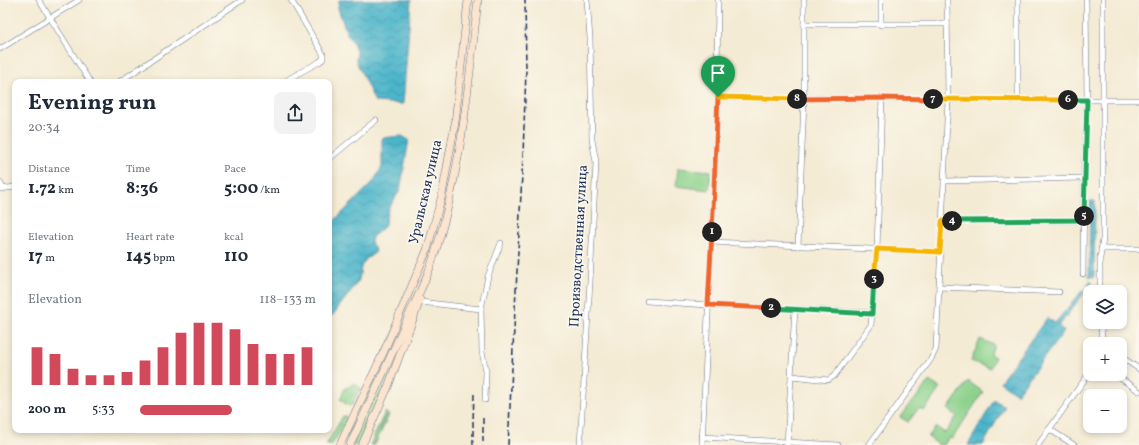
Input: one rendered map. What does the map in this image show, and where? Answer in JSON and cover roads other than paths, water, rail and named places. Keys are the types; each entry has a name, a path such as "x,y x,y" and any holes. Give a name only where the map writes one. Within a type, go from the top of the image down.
{"main road":[{"name":"Уральская улица","path":"341,444 384,351 427,250 442,195 454,123 468,0"},
{"name":"Уральская улица","path":"350,445 429,271 441,231 451,196 460,149 478,0"},
{"path":"362,445 388,387 420,302 429,271"}],"street":[{"path":"39,0 88,79"},
{"path":"0,49 79,0"},
{"path":"124,79 242,0"},
{"path":"289,79 323,59 323,54 291,0"},
{"name":"Производственная улица","path":"580,445 596,162 592,140 590,38 587,0"},
{"path":"702,445 718,97 718,0"},
{"path":"798,246 804,99 804,0"},
{"path":"881,0 881,25"},
{"path":"869,445 931,359 936,349 948,100 947,0"},
{"path":"1018,0 1018,100"},
{"path":"1083,274 1084,178 1087,100 1086,0"},
{"path":"1100,285 1101,250 1103,238 1103,0"},
{"path":"804,24 947,24"},
{"path":"718,97 804,99 882,98 948,100 1139,100"},
{"path":"792,376 828,380 834,376 871,325 877,249 882,98"},
{"path":"332,157 376,120"},
{"path":"944,181 1084,178"},
{"path":"0,182 2,189 12,187"},
{"path":"942,221 1084,220"},
{"path":"711,242 940,252"},
{"path":"485,400 486,370 482,352 481,309 488,276 501,243"},
{"path":"1101,250 1139,249"},
{"path":"939,287 1059,292"},
{"path":"647,301 872,314"},
{"path":"420,302 481,309"},
{"path":"788,443 795,310"},
{"path":"1127,361 1139,369"},
{"path":"1038,445 1084,381"},
{"path":"1124,381 1139,391"},
{"path":"1049,429 1074,445"},
{"path":"702,437 838,445"}],"water":[{"path":"339,0 411,0 403,104 375,102 356,61 357,53 353,42 347,34 338,8"},
{"path":"402,136 409,140 400,190 388,210 384,227 372,237 371,242 376,252 365,260 361,267 359,280 332,315 332,223 373,182 382,167 382,138"},
{"path":"1090,201 1095,201 1094,277 1089,277"},
{"path":"1082,291 1083,294 1059,326 1064,331 1017,394 1000,382 1047,318 1055,323"},
{"path":"994,400 1005,406 983,445 968,445"}],"railway":[{"path":"508,445 523,155 526,70 525,0"},
{"path":"473,445 474,394"},
{"path":"483,418 483,445"}]}
